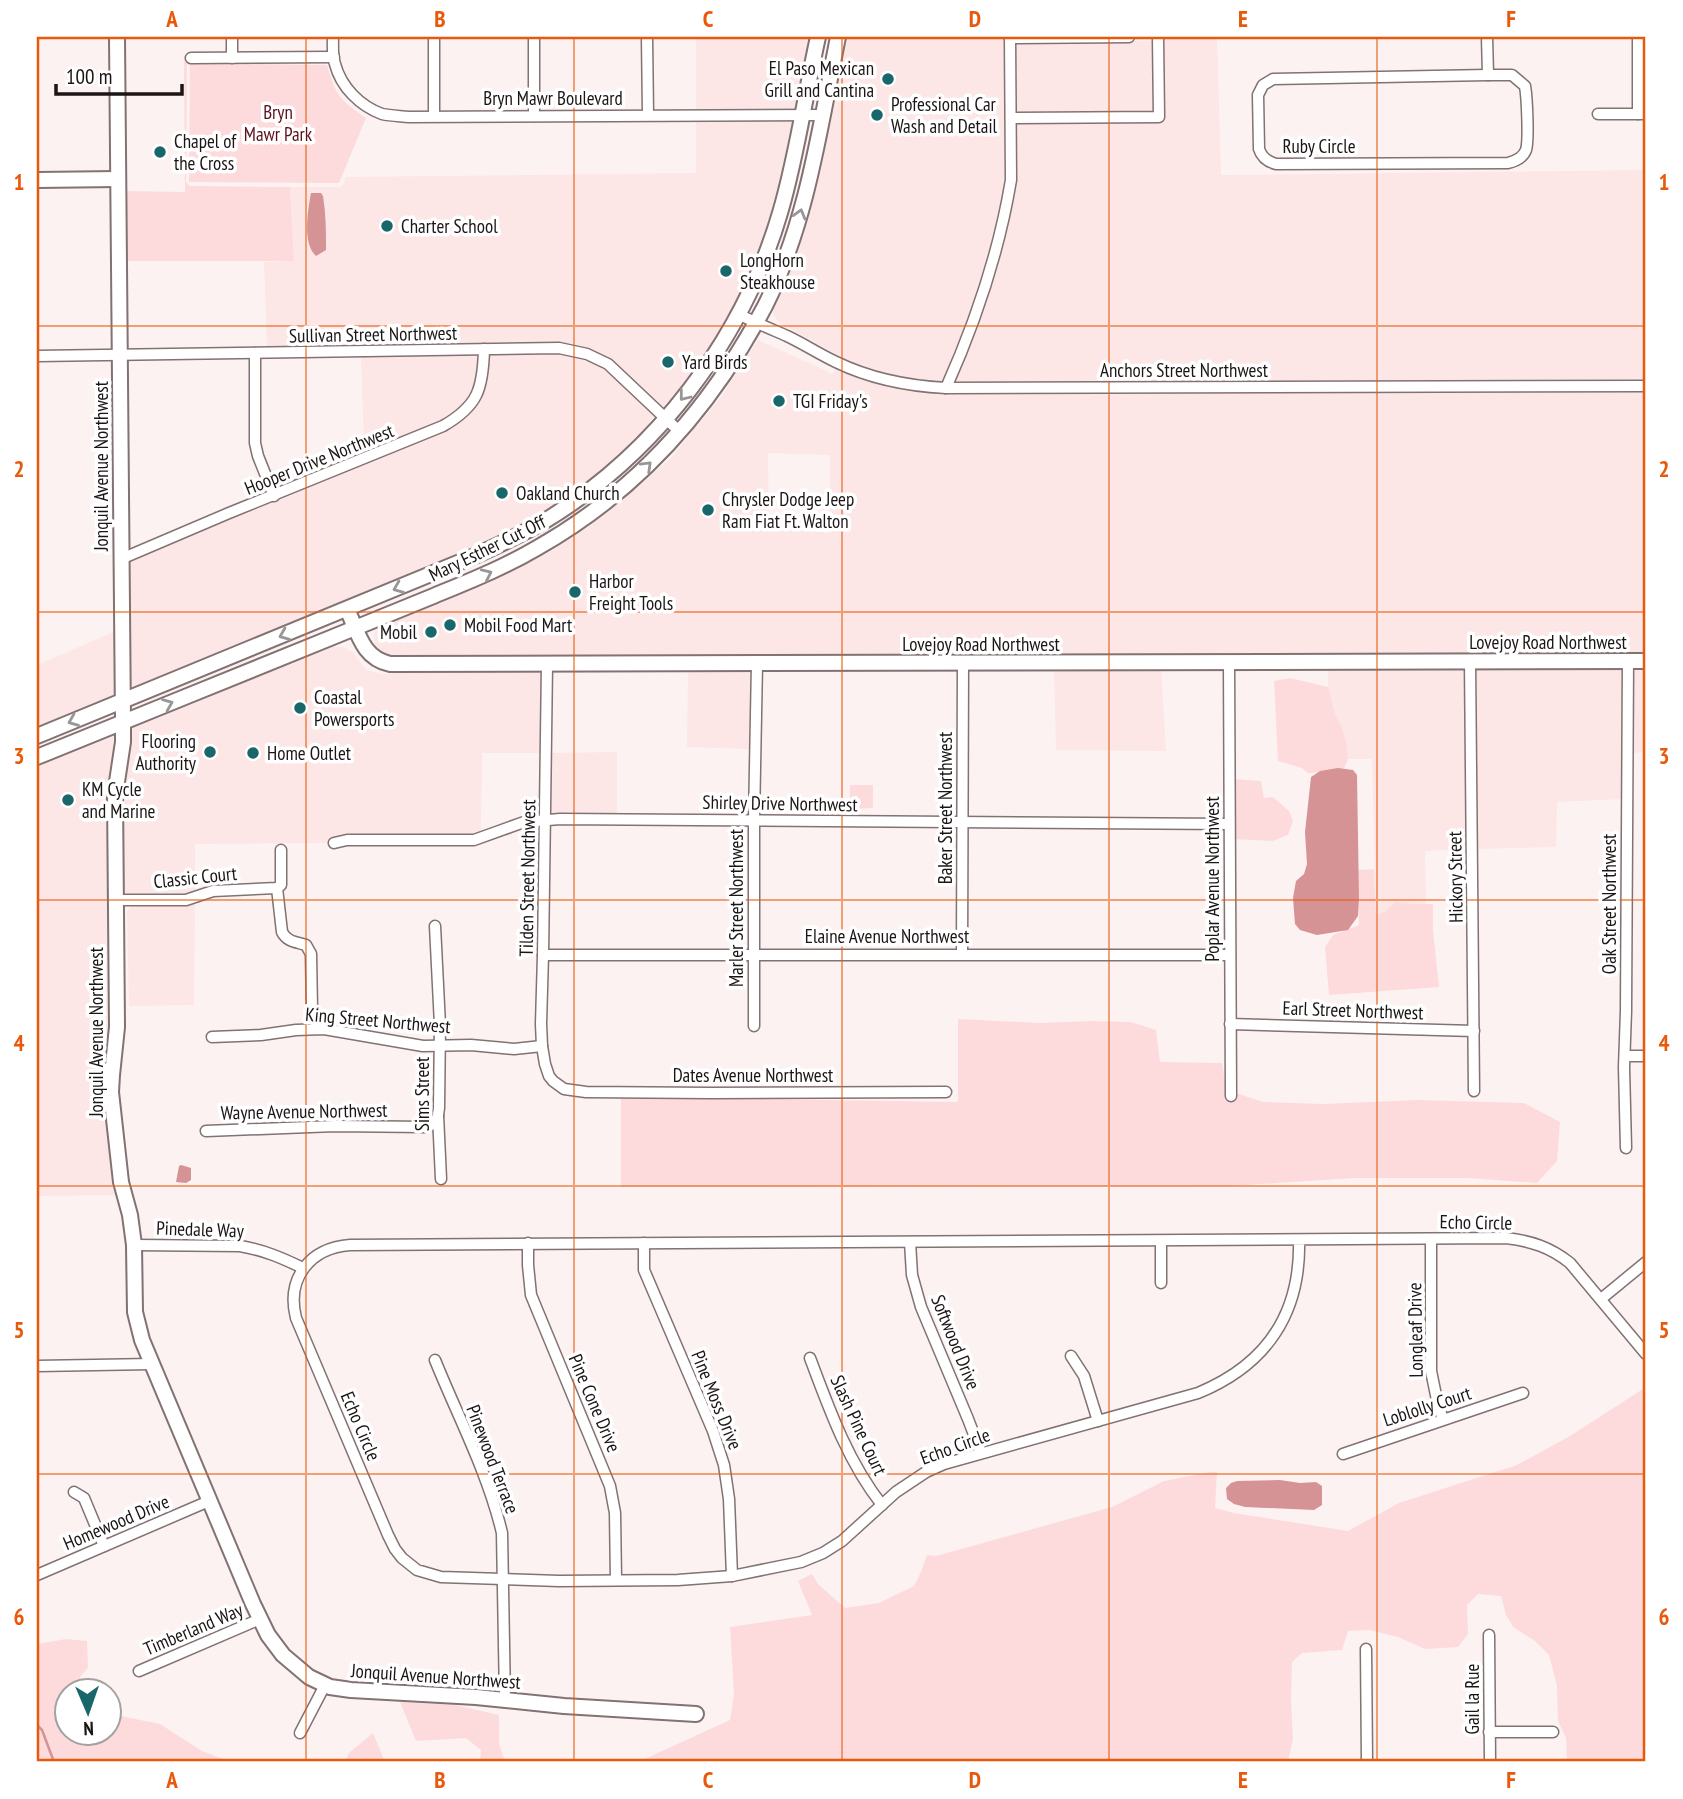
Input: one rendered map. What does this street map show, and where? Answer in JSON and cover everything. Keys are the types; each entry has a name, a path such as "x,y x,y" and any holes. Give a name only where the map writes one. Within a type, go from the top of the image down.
{"street":[{"name":"Jonquil Avenue Northwest","path":"117,37 123,741 115,795 117,1027 111,1092 121,1182 130,1215 134,1245 135,1312 142,1340 260,1619 283,1655 295,1666 325,1685 351,1690 696,1714"},
{"path":"232,37 232,58"},
{"name":"Bryn Mawr Boulevard","path":"333,37 334,63 341,79 365,106 388,115 822,115"},
{"path":"434,37 434,117"},
{"path":"534,37 534,116"},
{"path":"647,37 648,115"},
{"name":"Mary Esther Cut Off","path":"37,736 477,555 552,516 623,461 666,418 705,368 738,314 753,283 780,213 818,37"},
{"name":"Mary Esther Cut Off","path":"37,757 477,579 563,532 605,503 644,470 680,432 712,392 755,323 776,279 797,224 838,37"},
{"path":"946,388 988,281 1008,200 1011,173 1010,37 1129,37"},
{"path":"1011,118 1159,117 1158,37"},
{"path":"1487,37 1488,75"},
{"path":"1598,114 1642,114 1638,37"},
{"path":"191,58 334,57"},
{"name":"Ruby Circle","path":"1488,75 1512,75 1525,86 1527,148 1516,161 1276,164 1262,156 1259,149 1258,95 1263,85 1273,79 1488,75"},
{"path":"37,180 118,179"},
{"name":"Anchors Street Northwest","path":"738,314 836,362 876,377 909,385 946,388 1646,386"},
{"name":"Sullivan Street Northwest","path":"37,356 559,348 587,354 608,364 680,432"},
{"name":"Hooper Drive Northwest","path":"121,559 424,435 456,419 466,411 477,394 483,374 484,349"},
{"path":"255,353 255,443 274,496"},
{"path":"552,516 563,532"},
{"name":"Lovejoy Road Northwest","path":"347,609 370,655 390,664 1646,661"},
{"name":"Oak Street Northwest","path":"1626,1148 1628,661"},
{"name":"Poplar Avenue Northwest","path":"1229,662 1231,1096"},
{"name":"Hickory Street","path":"1470,662 1474,1091"},
{"name":"Marler Street Northwest","path":"754,1026 757,663"},
{"name":"Baker Street Northwest","path":"962,954 963,663"},
{"name":"Tilden Street Northwest","path":"547,664 541,1024 542,1045 549,1076 561,1087"},
{"name":"Shirley Drive Northwest","path":"334,843 347,840 474,841 524,822 545,819 1229,824"},
{"path":"281,850 281,885 277,888 282,932 288,940 306,945 311,954 312,1009"},
{"name":"Classic Court","path":"116,900 186,900 213,891 277,888"},
{"name":"Sims Street","path":"435,926 440,1046 438,1115 441,1180"},
{"name":"Elaine Avenue Northwest","path":"543,955 1230,955"},
{"name":"Earl Street Northwest","path":"1230,1024 1474,1031"},
{"name":"King Street Northwest","path":"212,1037 324,1029 423,1045 471,1045 514,1049 542,1045"},
{"path":"1625,1056 1646,1056"},
{"name":"Dates Avenue Northwest","path":"561,1087 575,1091 711,1093 946,1092"},
{"name":"Wayne Avenue Northwest","path":"206,1131 335,1126 425,1127 434,1124 438,1115"},
{"name":"Echo Circle","path":"1299,1240 1298,1270 1286,1313 1272,1338 1250,1363 1229,1378 1198,1393 944,1464 900,1489 842,1541 816,1557 732,1576 678,1580 503,1580 450,1577 417,1570 395,1549 296,1318 293,1303 303,1268 324,1251 340,1245 1506,1238 1542,1245 1570,1263 1646,1354"},
{"name":"Longleaf Drive","path":"1431,1239 1432,1371 1443,1419"},
{"path":"1161,1241 1161,1283"},
{"name":"Softwood Drive","path":"910,1242 912,1275 918,1297 981,1453"},
{"name":"Pine Cone Drive","path":"528,1243 531,1295 610,1486 615,1513 616,1580"},
{"name":"Pine Moss Drive","path":"644,1243 645,1270 713,1431 724,1465 730,1499 732,1576"},
{"name":"Pinedale Way","path":"134,1245 240,1246 281,1257 303,1268"},
{"path":"1601,1299 1646,1262"},
{"path":"1071,1356 1084,1376 1098,1420"},
{"name":"Slash Pine Court","path":"810,1358 852,1458 882,1505"},
{"name":"Pinewood Terrace","path":"435,1360 497,1512 502,1540 505,1700"},
{"path":"37,1366 152,1364"},
{"name":"Loblolly Court","path":"1343,1454 1523,1393"},
{"path":"74,1492 84,1498 104,1546"},
{"name":"Homewood Drive","path":"37,1575 209,1501"},
{"name":"Timberland Way","path":"139,1671 260,1619"},
{"name":"Gail la Rue","path":"1489,1635 1490,1762"},
{"path":"1366,1649 1367,1762"},
{"path":"300,1733 325,1685"},
{"path":"1489,1732 1553,1732"}],"shaded area":[{"path":"696,37 810,37 795,110 696,110"},
{"path":"846,37 1006,37 1007,179 1004,199 975,305 944,383 895,377 840,359 840,356 780,323 773,314 813,202"},
{"path":"1162,37 1217,37 1221,175 1646,170 1646,381 953,383 983,309 1012,202 1016,180 1015,123 1163,122"},
{"path":"1154,41 1154,112 1015,113 1015,43"},
{"path":"696,120 793,120 768,230 733,308 719,336 689,378 662,408 610,360 577,345 559,343 267,348 264,262 294,261 290,187 339,187 343,185 346,177 696,173"},
{"path":"311,193 321,193 325,210 326,250 316,256 307,235"},
{"path":"758,340 833,374 836,367 893,387 948,394 1646,391 1646,656 392,659 380,653 375,644 376,630 548,553 587,528 670,459 720,398","holes":["768,453 830,455 830,533 769,528"]},
{"path":"559,353 586,358 606,368 656,415 646,429 575,493 508,533 471,550 127,692 125,563 445,431 468,415 480,397 488,375 488,354"},
{"path":"480,354 479,373 473,392 463,407 453,415 276,489 364,448 361,356"},
{"path":"118,630 118,696 37,729 37,665"},
{"path":"333,647 343,647 353,652 366,670 382,674 393,674 393,669 542,669 541,753 482,753 481,833 473,836 347,835 329,839 330,843 195,844 195,892 176,895 120,895 119,796 127,730"},
{"path":"1466,666 1468,849 1425,851 1426,904 1396,902 1376,916 1372,759 1348,759 1342,728 1328,689 1328,668"},
{"path":"1474,666 1624,666 1622,799 1557,802 1556,847 1476,849"},
{"path":"1632,666 1646,666 1646,752 1631,753"},
{"path":"1054,667 1161,667 1166,751 1056,750"},
{"path":"752,668 750,749 687,747 688,669"},
{"path":"119,734 110,795 120,1195 37,1196 37,767"},
{"path":"617,752 617,813 549,814 550,753"},
{"path":"1338,768 1353,770 1357,775 1358,916 1348,930 1317,935 1300,930 1295,924 1293,898 1296,881 1304,874 1307,864 1305,832 1311,777 1320,771"},
{"path":"195,902 194,1005 129,1006 127,911 133,905 177,905"},
{"path":"181,1165 191,1168 191,1180 186,1183 176,1182"},
{"path":"1280,1480 1316,1482 1322,1486 1322,1505 1314,1510 1245,1507 1227,1499 1226,1488 1231,1483"}],"green space":[{"path":"184,58 187,58 186,182 190,186 290,187 294,261 123,261 122,191 185,192"},
{"name":"Bryn Mawr Park","path":"190,63 327,65 340,96 366,118 339,183 189,182"},
{"path":"1290,678 1328,687 1346,743 1348,759 1343,771 1308,773 1302,768 1278,761 1274,681"},
{"path":"1233,779 1261,781 1264,798 1273,797 1289,811 1293,821 1288,835 1273,841 1233,839"},
{"path":"850,785 873,785 873,808 850,809"},
{"path":"1374,869 1376,915 1396,902 1433,904 1439,987 1329,995 1325,947 1333,935 1359,925 1358,870"},
{"path":"958,1019 1041,1023 1131,1022 1156,1030 1160,1062 1222,1063 1228,1101 1235,1101 1236,1093 1263,1102 1323,1104 1417,1100 1524,1103 1560,1122 1557,1161 1537,1183 1468,1178 1353,1178 1230,1186 621,1187 621,1097 958,1102"},
{"path":"1646,1387 1646,1762 1567,1762 1566,1738 1558,1721 1557,1686 1549,1655 1535,1641 1513,1627 1506,1615 1501,1596 1478,1594 1467,1605 1468,1634 1458,1647 1425,1649 1398,1637 1369,1630 1348,1631 1342,1650 1302,1653 1292,1662 1293,1739 1288,1762 638,1762 730,1720 734,1695 730,1627 812,1615 798,1581 812,1574 818,1584 845,1608 879,1603 914,1586 927,1555 936,1556 1112,1507 1164,1481 1211,1472 1217,1472 1215,1508 1348,1531 1399,1503 1517,1465 1570,1436"},
{"path":"66,1639 87,1641 88,1668 81,1676 52,1676 52,1746 122,1746 122,1716 160,1724 202,1751 231,1762 42,1762 37,1752 37,1644"},
{"path":"400,1702 455,1705 499,1715 499,1744 505,1762 480,1762 481,1750 466,1738 416,1741"},
{"path":"373,1733 385,1762 344,1762 350,1752"}],"waterway":[{"path":"37,1725 42,1730 54,1762"}],"place":[{"name":"El Paso Mexican Grill and Cantina","path":"888,79"},
{"name":"Professional Car Wash and Detail","path":"877,115"},
{"name":"Chapel of the Cross","path":"160,152"},
{"name":"Charter School","path":"387,226"},
{"name":"LongHorn Steakhouse","path":"726,271"},
{"name":"Yard Birds","path":"668,362"},
{"name":"TGI Friday's","path":"779,401"},
{"name":"Oakland Church","path":"502,493"},
{"name":"Chrysler Dodge Jeep Ram Fiat Ft. Walton","path":"708,510"},
{"name":"Harbor Freight Tools","path":"575,592"},
{"name":"Mobil Food Mart","path":"450,625"},
{"name":"Mobil","path":"431,632"},
{"name":"Coastal Powersports","path":"300,708"},
{"name":"Flooring Authority","path":"210,752"},
{"name":"Home Outlet","path":"253,753"},
{"name":"KM Cycle and Marine","path":"68,800"}]}
